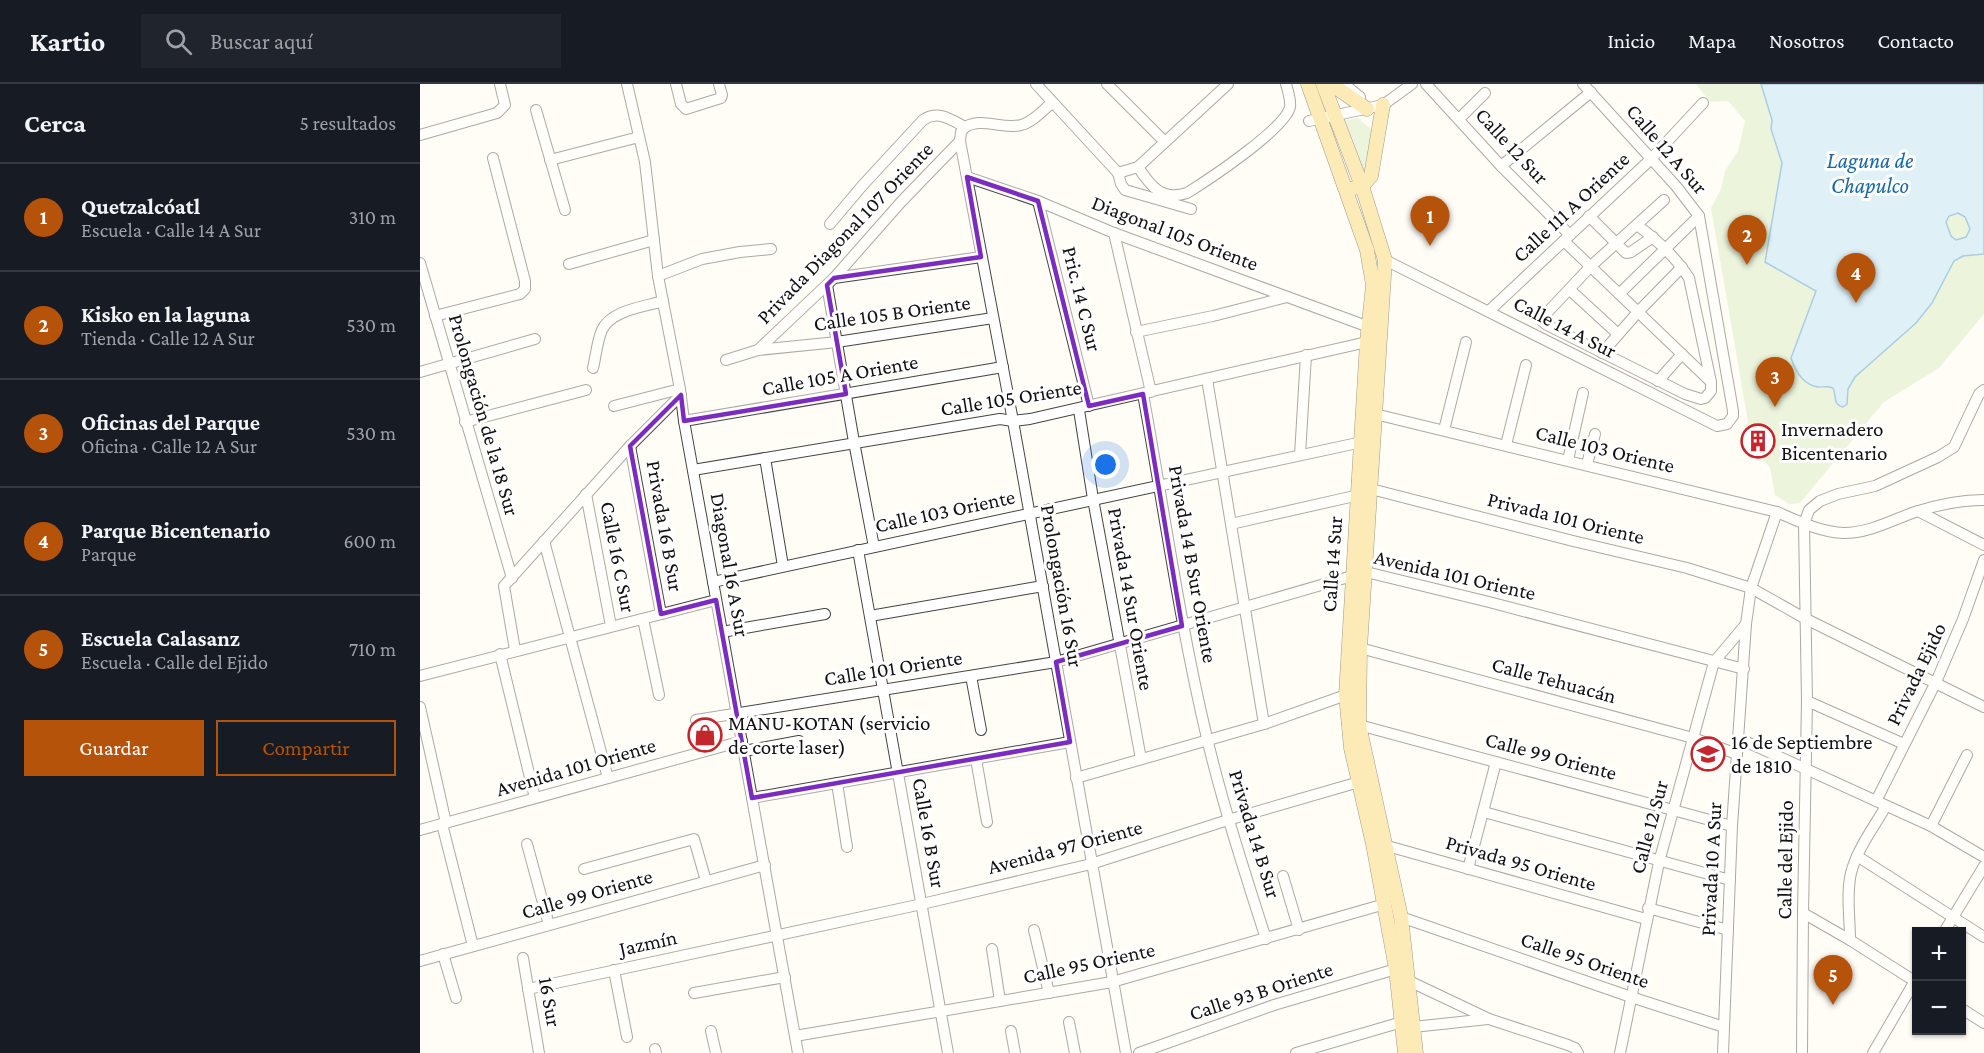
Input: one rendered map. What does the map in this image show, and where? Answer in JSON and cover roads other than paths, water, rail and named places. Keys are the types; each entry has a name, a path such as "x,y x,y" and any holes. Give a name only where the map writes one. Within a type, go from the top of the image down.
{"main road":[{"name":"Calle 14 Sur","path":"1308,84 1362,234 1371,266 1373,285 1367,342 1362,442 1365,492"},
{"name":"Calle 14 Sur","path":"1323,84 1321,119 1362,186 1385,260 1375,414 1365,492 1346,695 1351,748 1385,904 1396,969 1416,1053"},
{"path":"1331,84 1375,107 1371,176 1362,186 1346,190"},
{"name":"Calle 14 Sur","path":"1359,574 1359,725 1401,917 1409,981 1405,1053"}],"street":[{"path":"420,135 498,113 505,101 500,84"},
{"name":"Diagonal 16 A Sur","path":"627,84 645,162 658,276 681,392 684,421 798,1053"},
{"path":"689,84 676,86 681,104 686,109 721,98 719,84"},
{"path":"1036,84 1119,178 1125,189 1191,209"},
{"path":"1107,84 1165,142"},
{"path":"1138,167 1146,180 1157,190 1171,196 1187,193 1233,164 1277,126 1290,108 1286,84"},
{"path":"1344,84 1375,107"},
{"path":"1321,119 1375,107 1412,84"},
{"name":"Calle 12 Sur","path":"1426,84 1591,266 1711,382"},
{"path":"1119,178 1138,167 1226,85"},
{"path":"1502,166 1587,88"},
{"name":"Calle 12 A Sur","path":"1587,88 1676,186 1699,216 1733,411 1733,417 1727,424"},
{"path":"1459,119 1485,93"},
{"path":"960,141 965,127 989,123 1020,126 1031,121 1052,103"},
{"name":"Calle 111 A Oriente","path":"1490,311 1651,159 1703,103"},
{"path":"536,110 565,210"},
{"path":"830,224 923,120 939,114 965,127"},
{"path":"550,160 639,137"},
{"name":"Prolongación 16 Sur","path":"960,141 1030,513 1125,1053"},
{"name":"Privada Diagonal 107 Oriente","path":"758,350 830,281 960,141"},
{"path":"435,316 520,294 525,289 525,281 493,158"},
{"name":"Diagonal 105 Oriente","path":"967,177 1038,201 1114,233 1369,327"},
{"path":"1637,225 1665,249 1682,267 1690,281 1711,382 1709,394 1701,399 1658,381 1542,321 1543,317 1591,266 1664,200"},
{"name":"Pric. 14 C Sur","path":"1038,201 1084,408"},
{"path":"1589,216 1627,253 1653,237"},
{"path":"1619,294 1699,216"},
{"name":"Privada 14 B Sur Oriente","path":"1114,233 1147,393 1182,626 1207,740"},
{"path":"569,264 654,240"},
{"path":"658,276 702,259 771,249"},
{"path":"874,547 837,342 830,281 981,257"},
{"name":"Calle 14 A Sur","path":"1385,260 1717,426 1727,424"},
{"name":"Prolongación de la 18 Sur","path":"420,267 508,582 515,650"},
{"path":"1602,353 1682,267"},
{"path":"1570,290 1618,334"},
{"path":"1136,332 1213,316 1287,296"},
{"path":"593,368 602,330 609,321 625,312 663,301"},
{"name":"Calle 105 B Oriente","path":"726,360 758,350 837,342 993,318"},
{"path":"420,372 535,339"},
{"name":"Calle 105 Oriente","path":"693,470 854,442 1000,419 1013,421 1084,408 1367,342"},
{"path":"1444,430 1466,342"},
{"path":"1658,381 1682,354"},
{"path":"1300,455 1306,356"},
{"path":"1506,445 1526,365"},
{"name":"Calle 105 A Oriente","path":"684,421 1003,367"},
{"path":"1208,379 1264,724"},
{"path":"465,422 586,390"},
{"path":"1804,524 1809,510 1820,501 1838,494 1875,486 1938,457 1954,447 1979,394 1984,390"},
{"path":"614,406 681,392"},
{"path":"508,582 681,392"},
{"path":"1568,460 1583,393"},
{"name":"Privada 14 Sur Oriente","path":"1084,408 1093,499 1141,759"},
{"name":"Calle 103 Oriente","path":"1375,414 1777,512 1823,530 1843,533 1860,532 1918,511"},
{"path":"1587,464 1595,434"},
{"name":"Calle 103 Oriente","path":"713,582 1362,442"},
{"name":"Privada 16 B Sur","path":"630,446 661,614"},
{"path":"765,458 783,566"},
{"path":"1231,524 1365,492"},
{"name":"Privada 101 Oriente","path":"1365,492 1687,568 1751,588"},
{"path":"1918,511 1967,500 1984,493"},
{"name":"Calle 16 C Sur","path":"586,494 611,626"},
{"path":"1967,500 1984,500"},
{"path":"1918,511 1984,545"},
{"name":"Privada 10 A Sur","path":"1723,1053 1732,826 1746,624 1751,588 1777,512"},
{"name":"Calle del Ejido","path":"1802,1053 1807,701 1804,524"},
{"path":"544,541 608,778"},
{"name":"Calle 16 B Sur","path":"858,550 948,1053"},
{"name":"Privada Ejido","path":"1850,940 1850,882 1857,856 1904,744 1936,682 1963,619 1984,560"},
{"name":"Avenida 101 Oriente","path":"1056,662 1359,574 1512,608 1744,669"},
{"path":"870,616 1043,586"},
{"path":"1751,588 1806,619 1984,707"},
{"path":"420,676 716,600"},
{"path":"722,632 825,614"},
{"path":"643,619 659,694"},
{"name":"Calle 12 Sur","path":"1620,1053 1659,862 1714,662 1746,624"},
{"name":"Calle Tehuacán","path":"1360,648 1693,738 1737,754"},
{"path":"501,654 536,798"},
{"name":"Calle 101 Oriente","path":"696,720 1056,662"},
{"path":"971,676 981,730"},
{"path":"1076,778 1264,724 1346,695"},
{"path":"1807,701 1904,744"},
{"path":"420,707 444,824 473,946"},
{"name":"Calle 99 Oriente","path":"1359,725 1732,826"},
{"path":"1738,738 1931,826 1984,865 1947,927"},
{"name":"Privada 14 B Sur","path":"1207,740 1228,820 1266,939"},
{"name":"Avenida 101 Oriente","path":"420,830 608,778 743,746 799,741"},
{"path":"752,798 1070,742"},
{"path":"1931,826 1967,755"},
{"path":"976,759 987,822"},
{"path":"1468,869 1496,762"},
{"name":"Avenida 97 Oriente","path":"777,934 922,904 1091,864 1228,820 1359,782"},
{"path":"837,783 848,847"},
{"path":"1484,812 1730,880"},
{"path":"584,869 694,839 706,881"},
{"path":"527,844 549,925"},
{"name":"Privada 95 Oriente","path":"1384,845 1468,869 1647,914 1728,930"},
{"path":"1857,856 1984,936"},
{"name":"Calle 99 Oriente","path":"420,961 765,865"},
{"path":"1283,876 1299,930"},
{"name":"Calle 95 Oriente","path":"795,1036 1112,982 1385,904"},
{"path":"1803,913 1912,979"},
{"name":"Calle 95 Oriente","path":"1401,917 1724,1027"},
{"path":"1034,930 1049,993"},
{"name":"Jazmín","path":"528,989 777,934"},
{"path":"992,949 1000,1001"},
{"path":"443,954 456,998"},
{"name":"16 Sur","path":"523,958 539,1053"},
{"name":"Calle 93 B Oriente","path":"1139,1053 1274,1005 1396,969"},
{"path":"614,970 627,1036"},
{"path":"694,993 784,977"},
{"path":"1409,981 1489,1019 1568,1045 1575,1048 1578,1053"},
{"path":"1887,1053 1874,1050 1912,988"},
{"path":"1966,1012 1984,1023"},
{"path":"1296,1053 1408,1024 1489,1019"},
{"path":"1069,1022 1075,1053"},
{"path":"711,1031 716,1053"},
{"path":"1011,1031 1015,1053"}],"water":[{"name":"Laguna de Chapulco","path":"1761,84 1984,84 1984,254 1963,256 1954,261 1932,303 1916,323 1855,377 1848,389 1847,404 1843,407 1837,404 1833,388 1813,386 1804,380 1797,372 1791,358 1816,291 1765,262 1782,163 1771,129 1772,120","holes":["1958,213 1965,217 1970,229 1966,237 1956,240 1951,236 1946,222 1949,216"]}],"place":[{"name":"Quetzalcóatl","path":"1430,246"},
{"name":"Kisko en la laguna","path":"1747,265"},
{"name":"Parque Bicentenario","path":"1856,303"},
{"name":"Oficinas del Parque","path":"1775,407"},
{"name":"Invernadero Bicentenario","path":"1758,441"},
{"name":"MANU-KOTAN (servicio de corte laser)","path":"705,735"},
{"name":"16 de Septiembre de 1810","path":"1708,754"},
{"name":"Escuela Calasanz","path":"1833,1005"}]}
